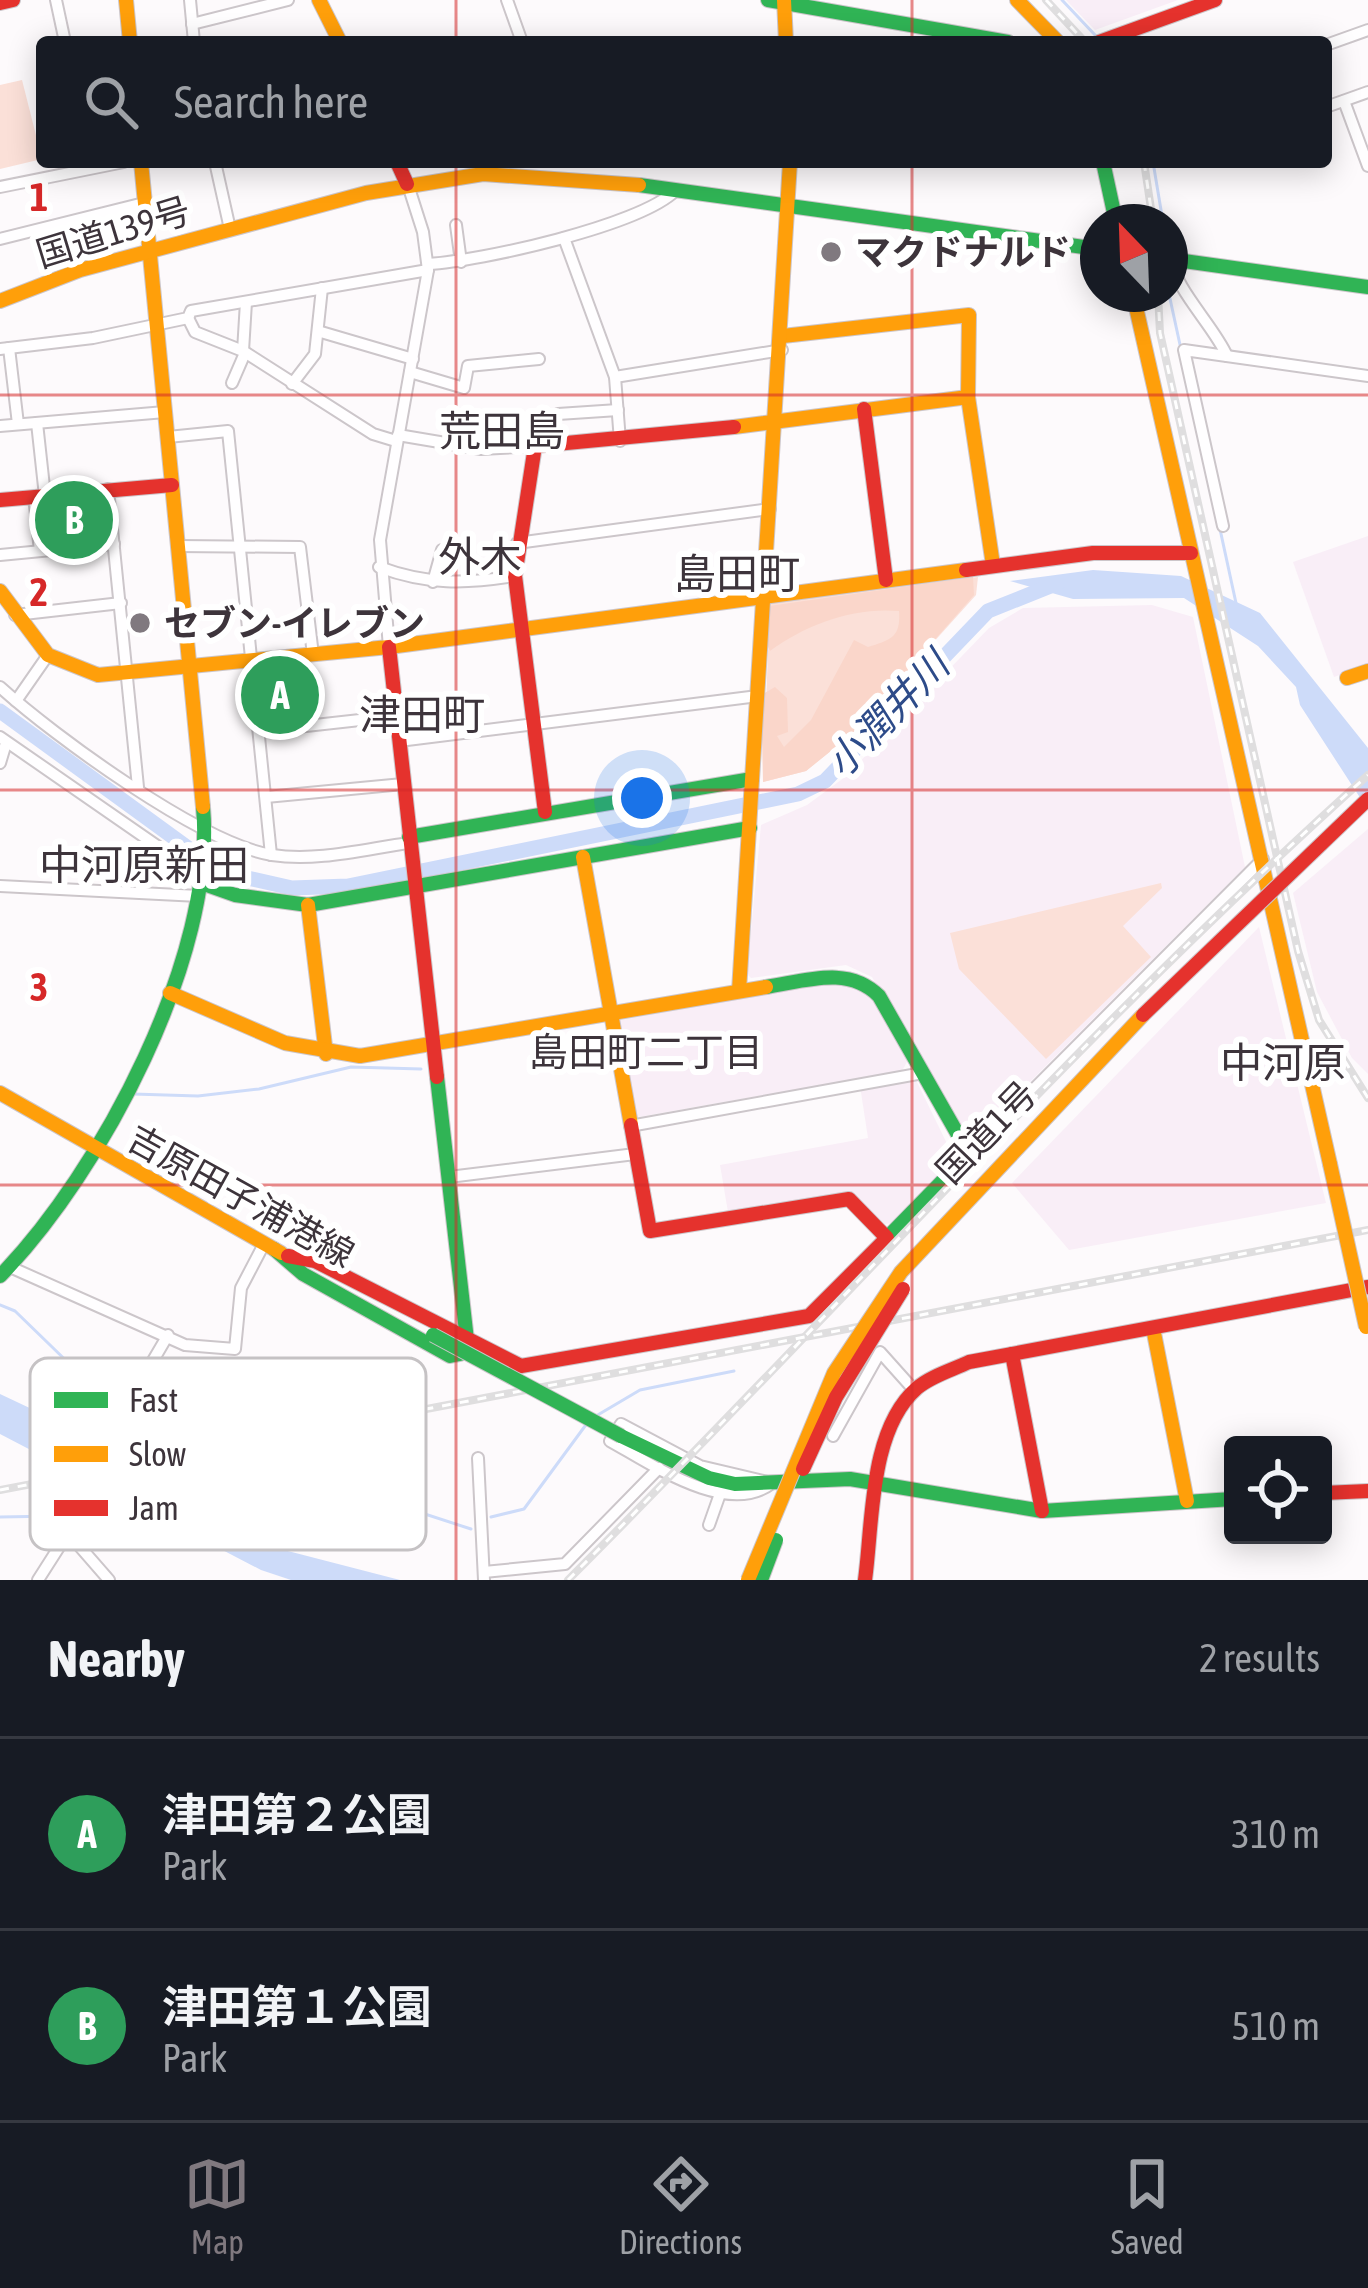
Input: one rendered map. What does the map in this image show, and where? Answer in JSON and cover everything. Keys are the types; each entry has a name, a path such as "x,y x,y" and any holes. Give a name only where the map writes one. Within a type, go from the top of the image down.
{"main road":[{"path":"0,3 14,0"},
{"path":"126,0 129,36"},
{"path":"319,0 337,36"},
{"path":"768,0 974,36"},
{"path":"1017,0 1052,36"},
{"path":"1143,35 1215,0"},
{"path":"784,2 786,36"},
{"name":"吉原田子浦港線","path":"141,168 205,830 201,882 170,993 92,1148 621,1436 709,1478 772,1483 819,1477 1042,1511 1224,1499"},
{"path":"400,168 407,184"},
{"name":"国道139号","path":"0,301 149,251 482,168 677,189 1080,247"},
{"path":"739,991 783,343 790,168"},
{"path":"1103,168 1112,204"},
{"path":"1188,261 1368,287"},
{"path":"1137,312 1367,1332"},
{"path":"783,343 969,315 968,397 993,565"},
{"path":"545,812 515,576 535,446 620,441 968,397"},
{"path":"864,410 886,580"},
{"path":"0,500 172,485"},
{"path":"0,591 48,656 98,675 389,647 1093,553 1191,553"},
{"path":"275,1250 303,1274 450,1356 458,1356 467,1340 389,647"},
{"path":"1346,678 1368,671"},
{"path":"409,840 545,812 752,782"},
{"name":"国道1号","path":"748,1580 834,1373 901,1272 945,1219 1120,1037 1368,799"},
{"name":"国道1号","path":"761,1580 836,1396 926,1259 1198,974 1368,815"},
{"path":"201,882 235,895 308,905 750,824"},
{"path":"583,857 647,1226 656,1233 849,1199 887,1238"},
{"path":"308,905 326,1054"},
{"path":"170,993 267,1040 326,1054 389,1054 430,1043 834,976 862,979 879,996 969,1154 809,1316 521,1366 467,1340"},
{"path":"0,1093 92,1148"},
{"path":"0,1103 92,1148"},
{"path":"5,1272 57,1211 92,1148"},
{"path":"866,1574 878,1483 899,1410 914,1390 969,1363 1368,1287"},
{"path":"1153,1328 1187,1502"},
{"path":"1012,1354 1042,1511"},
{"path":"1332,1492 1363,1489"}],"street":[{"path":"56,0 64,36"},
{"path":"190,0 193,36"},
{"path":"192,24 288,0"},
{"path":"506,0 520,36"},
{"path":"1332,44 1368,30"},
{"path":"1332,105 1368,92"},
{"path":"1344,101 1368,166"},
{"path":"0,187 79,168"},
{"path":"216,168 230,229"},
{"path":"389,647 380,567 428,267 407,184"},
{"path":"535,446 482,449 373,434 244,352 195,332 188,318 191,311 461,262 563,238 667,199 677,189"},
{"path":"0,239 144,203"},
{"path":"456,225 461,262"},
{"path":"563,238 615,377 620,441"},
{"path":"292,384 315,354 321,332 322,289"},
{"path":"1188,293 1205,314 1226,356"},
{"path":"232,383 244,352 246,302"},
{"path":"18,424 5,348 188,318"},
{"path":"321,332 464,388 468,366 539,359"},
{"path":"615,377 783,343"},
{"path":"1223,526 1184,350 1368,376"},
{"path":"558,414 618,410"},
{"path":"0,426 165,412"},
{"path":"37,422 40,551"},
{"path":"168,437 228,431 244,549 271,855"},
{"path":"108,490 138,787"},
{"path":"517,543 770,509"},
{"path":"0,555 113,544"},
{"path":"178,546 301,547 313,655"},
{"path":"433,582 442,550 464,549"},
{"path":"380,567 460,585 515,576"},
{"path":"15,615 121,603"},
{"path":"16,701 48,656"},
{"path":"0,687 138,787 230,843 271,855 328,855 409,840"},
{"path":"399,741 758,696"},
{"path":"261,730 396,716"},
{"path":"0,764 3,740 201,882"},
{"path":"266,797 403,784"},
{"path":"969,1154 1264,859"},
{"path":"0,886 201,882"},
{"path":"630,1126 922,1072"},
{"path":"449,1178 635,1154"},
{"path":"5,1272 185,1345 236,1349 241,1288 275,1250"},
{"path":"154,1358 168,1335"},
{"path":"833,1436 880,1352 914,1390"},
{"path":"621,1424 700,1466 772,1483 754,1494 721,1491 659,1468 610,1441 621,1424"},
{"path":"478,1458 484,1576 565,1564 659,1468"},
{"path":"709,1525 721,1491"},
{"path":"38,1580 56,1550"},
{"path":"85,1550 109,1580"}],"shaded area":[{"path":"1066,0 1178,0 1095,30"},
{"path":"22,80 36,135 36,160 0,169 0,85"},
{"path":"104,494 109,539 44,546 39,501"},
{"path":"1368,536 1368,665 1334,677 1293,562"},
{"path":"973,577 974,595 852,734 806,771 763,782 761,695 775,687 787,698 788,732 777,736 784,747 811,720 854,640 868,647 883,642 896,632 899,620 899,611 848,615 815,625 770,651 766,642 769,606"},
{"path":"978,577 976,595 850,735 806,771 763,782 770,601"},
{"path":"1152,605 1193,617 1245,867 968,1144 872,977 846,965 751,978 747,974 761,825 807,805 845,777 989,628 1023,608"},
{"path":"298,663 304,722 263,726 257,667"},
{"path":"1368,829 1368,1074 1352,1058 1317,992 1293,893"},
{"path":"1161,883 1162,888 1123,926 1151,957 1046,1059 959,969 950,933"},
{"path":"1259,927 1326,1203 1069,1250 1012,1183"},
{"path":"847,979 871,994 908,1060 902,1071 633,1118 616,1021"},
{"path":"915,1078 955,1160 893,1223 885,1224 849,1191 728,1212 720,1165 868,1138 860,1086"}],"water":[{"path":"1093,570 1181,576 1260,613 1368,748 1368,810 1300,705 1296,687 1258,646 1184,598 1073,599 1010,581"},
{"path":"0,1394 30,1408 30,1450 0,1434"},
{"path":"223,1550 284,1550 400,1580 291,1580"}],"waterway":[{"path":"1062,0 1095,35"},
{"path":"1154,168 1160,204"},
{"path":"1173,312 1236,603"},
{"name":"小潤井川","path":"0,711 221,872 292,888 348,886 798,794 825,781 988,611 1058,583"},
{"path":"133,1094 198,1096 259,1089 351,1067 421,1069"},
{"path":"0,1305 15,1311 63,1358"},
{"path":"596,1416 640,1390 734,1371"},
{"path":"491,1517 524,1509 588,1422"},
{"path":"426,1514 471,1529"},
{"path":"0,1517 30,1516"}],"railway":[{"path":"1046,0 1079,36"},
{"path":"1145,168 1150,204"},
{"path":"1159,312 1298,951 1319,1020 1368,1098"},
{"path":"568,1580 1061,1070 1368,775"},
{"path":"426,1409 1368,1230"},
{"path":"0,1490 30,1484"}],"traffic: fast":[{"path":"768,0 974,36"},
{"path":"1104,168 1112,204"},
{"path":"639,185 1080,246"},
{"path":"1188,262 1368,287"},
{"path":"409,837 752,779"},
{"path":"0,1276 76,1180 145,1058 172,993 191,928 202,865 203,807"},
{"path":"201,883 235,895 308,905 750,828"},
{"path":"766,987 840,978 867,986 879,996 969,1154 887,1238"},
{"path":"274,1249 303,1274 450,1356 460,1354 467,1340 437,1077"},
{"path":"433,1335 621,1436"},
{"path":"621,1436 709,1478 735,1484 850,1479 1042,1511 1224,1500"},
{"path":"761,1580 776,1540"}],"traffic: slow":[{"path":"126,0 129,36"},
{"path":"319,0 337,36"},
{"path":"784,0 786,36"},
{"path":"1017,0 1052,36"},
{"path":"142,168 203,807"},
{"path":"739,991 790,168"},
{"path":"0,301 80,270 366,193 483,174 639,185"},
{"path":"1137,312 1330,1164"},
{"path":"783,336 969,315 968,397 993,565"},
{"path":"734,427 968,397"},
{"path":"0,591 48,655 98,675 389,647 966,570"},
{"path":"1347,678 1368,671"},
{"path":"583,857 631,1125"},
{"path":"308,905 326,1054"},
{"path":"170,993 285,1043 360,1056 766,987"},
{"path":"748,1580 834,1373 901,1272 1143,1015"},
{"path":"0,1093 281,1253"},
{"path":"1330,1164 1366,1327"},
{"path":"1153,1328 1187,1501"}],"traffic: jam":[{"path":"0,3 13,0"},
{"path":"1116,36 1215,0"},
{"path":"400,168 407,184"},
{"path":"864,409 886,580"},
{"path":"545,812 515,576 535,446 734,427"},
{"path":"0,500 172,485"},
{"path":"966,570 1093,553 1191,553"},
{"path":"389,647 437,1077"},
{"path":"1143,1015 1368,799"},
{"path":"288,1256 315,1261 521,1366 809,1316 887,1238 849,1199 650,1231 631,1125"},
{"path":"865,1580 882,1452 901,1406 929,1380 969,1362 1368,1287"},
{"path":"803,1469 836,1397 903,1289"},
{"path":"1012,1354 1042,1511"},
{"path":"1332,1493 1368,1491"}],"place":[{"name":"マクドナルド","path":"831,252"},
{"name":"津田第１公園","path":"74,520"},
{"name":"セブン-イレブン","path":"140,623"},
{"name":"津田第２公園","path":"280,695"}],"district":[{"name":"荒田島","path":"502,431"},
{"name":"外木","path":"480,557"},
{"name":"島田町","path":"737,574"},
{"name":"津田町","path":"422,715"},
{"name":"中河原新田","path":"144,865"},
{"name":"島田町二丁目","path":"646,1052"},
{"name":"中河原","path":"1283,1063"}]}
